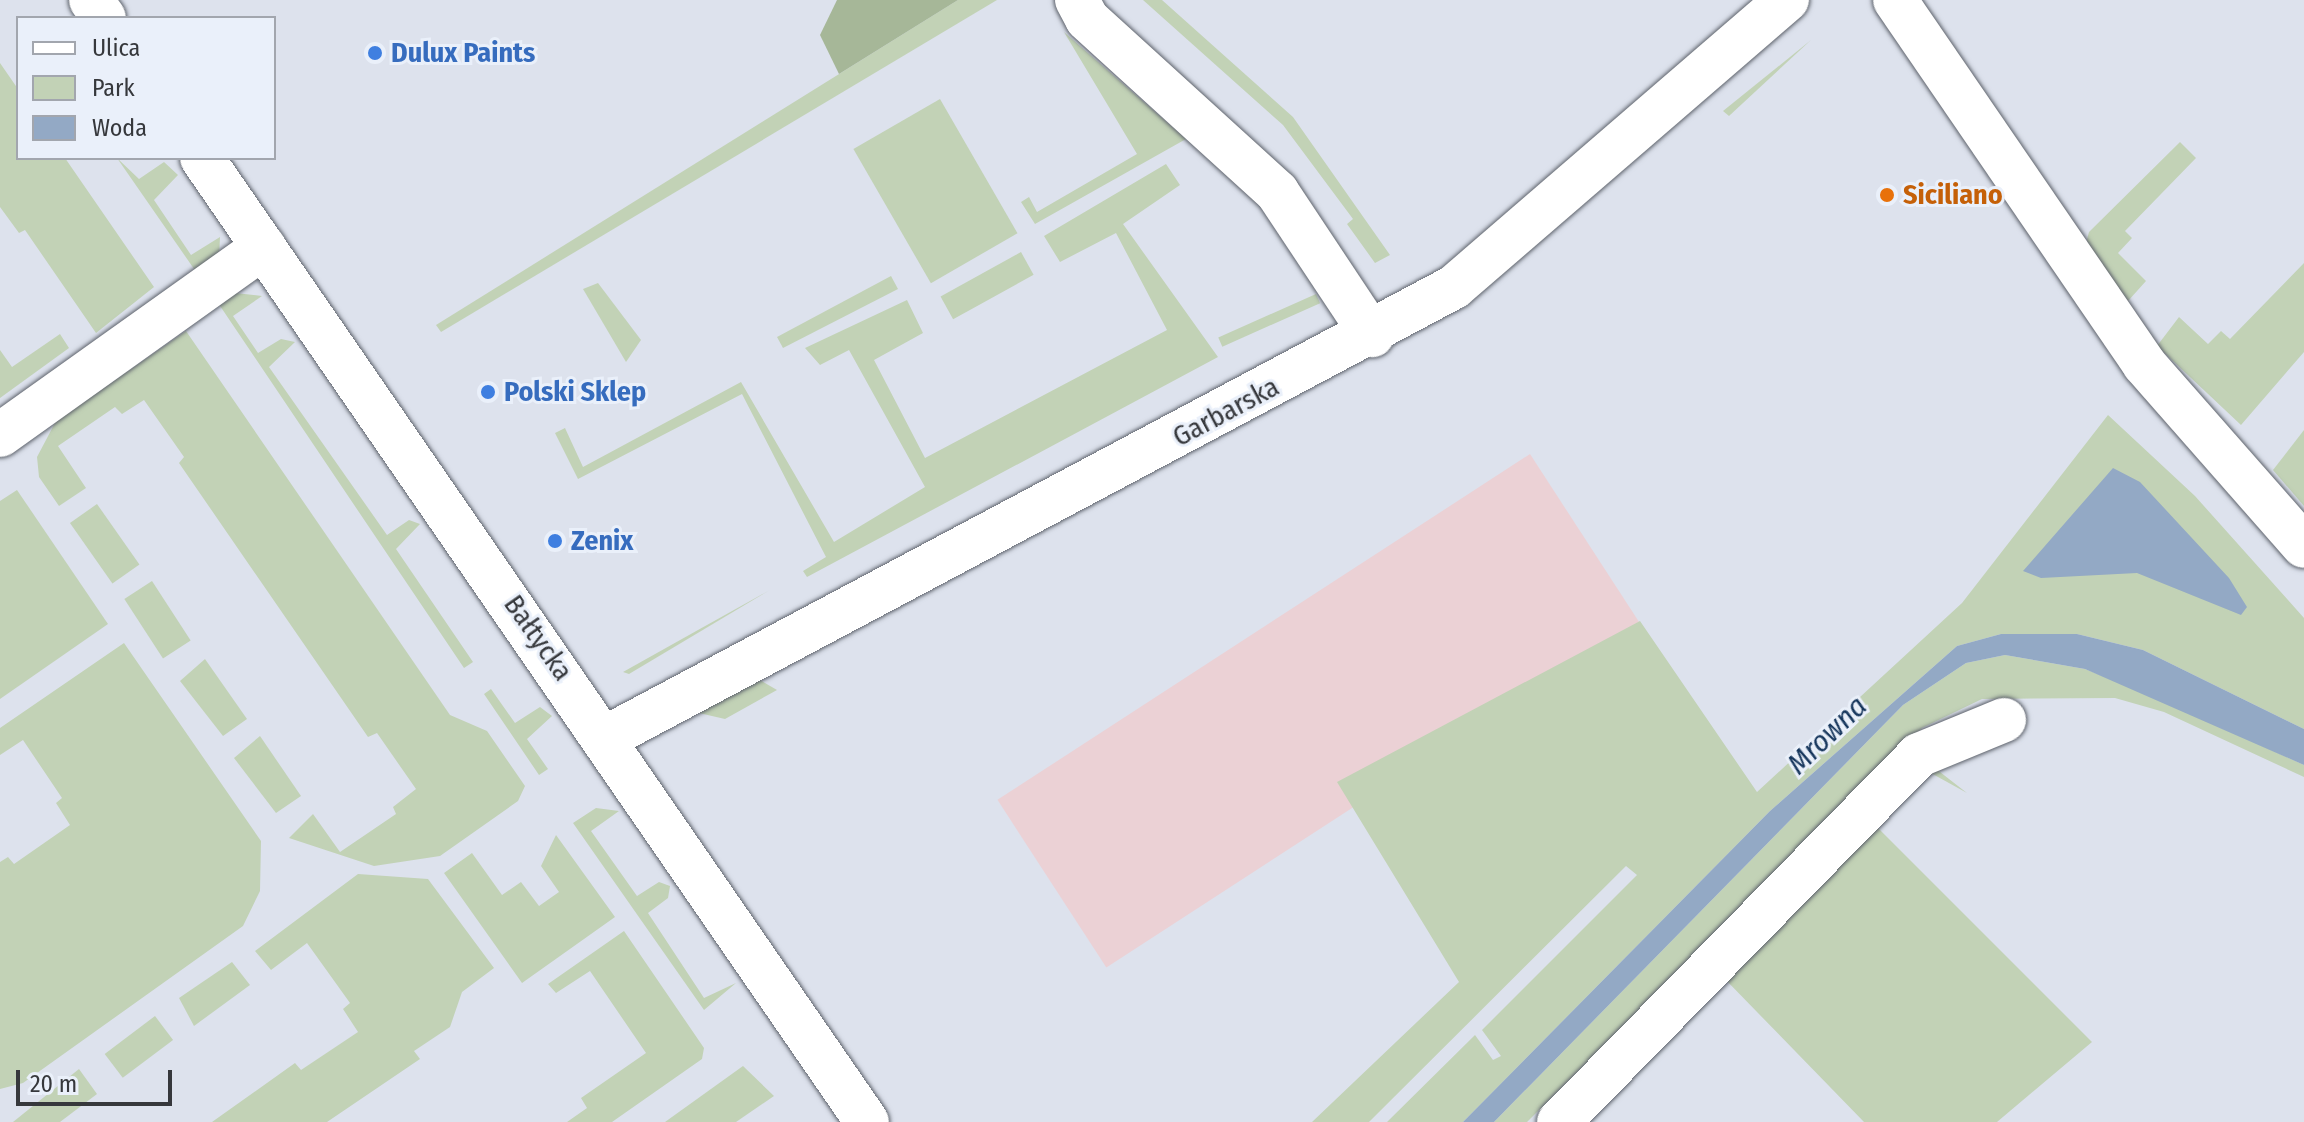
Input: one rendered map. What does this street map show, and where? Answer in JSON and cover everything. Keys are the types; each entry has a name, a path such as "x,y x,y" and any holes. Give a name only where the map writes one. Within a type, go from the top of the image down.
{"street":[{"path":"1077,0 1087,19 1277,192 1372,335"},
{"name":"Garbarska","path":"607,737 1372,335 1495,255 1787,0"},
{"path":"1895,0 2144,364 2304,546"},
{"name":"Bałtycka","path":"203,160 607,737 867,1122"},
{"path":"0,435 264,247"},
{"path":"1559,1122 1919,755 2004,720"}],"shaded area":[{"path":"1530,454 1639,622 1106,968 997,800"}],"green space":[{"path":"837,0 958,0 839,74 820,35"},
{"path":"958,0 997,0 441,332 436,325"},
{"path":"1143,0 1162,0 1293,117 1390,255 1375,263 1347,224 1353,219 1283,125"},
{"path":"1064,32 1186,139 1035,224 1021,202 1029,197 1037,212 1137,154"},
{"path":"1811,40 1729,116 1723,111"},
{"path":"0,63 16,86 16,160 66,160 154,287 96,333 25,230 19,233 0,207"},
{"path":"940,99 1018,233 931,283 853,149"},
{"path":"2180,142 2196,158 2125,231 2132,238 2118,253 2146,281 2128,301 2086,243 2089,232"},
{"path":"118,160 139,179 164,162 178,175 154,200 191,255 220,237 219,257 201,279"},
{"path":"1166,164 1180,185 1123,224 1218,357 807,577 803,571 826,557 742,394 578,479 555,433 565,428 583,467 741,382 834,542 925,487 849,350 820,365 805,348 907,300 923,333 874,360 925,458 1167,330 1116,233 1060,262 1044,236"},
{"path":"1021,252 1034,275 953,319 941,297"},
{"path":"2304,263 2304,352 2241,425 2157,346 2179,317 2208,344 2221,331 2230,339"},
{"path":"891,276 898,289 783,348 777,337"},
{"path":"598,283 641,340 626,362 583,289"},
{"path":"235,293 262,296 233,316 258,353 281,339 295,342 269,367 387,535 409,520 420,524 396,549 473,662 464,668 214,297"},
{"path":"1316,294 1320,303 1222,347 1218,338"},
{"path":"186,331 450,715 487,731 525,786 518,801 440,856 374,866 289,838 313,814 340,852 396,814 393,807 416,789 377,733 368,737 179,463 184,457 144,400 122,414 115,407 58,446 86,488 59,506 39,477 37,457 56,421"},
{"path":"60,334 69,348 0,398 0,350 12,367"},
{"path":"2108,415 2195,496 2304,618 2304,729 2143,650 2077,634 2001,634 1957,646 1770,811 1463,1122 1387,1122 1475,1035 1493,1060 1501,1056 1482,1030 1637,875 1626,866 1369,1122 1312,1122 1459,982 1337,782 1640,621 1757,792 1962,603"},
{"path":"2304,430 2304,506 2273,470"},
{"path":"17,490 108,624 0,699 0,501"},
{"path":"97,504 139,565 112,584 70,523"},
{"path":"152,581 191,641 163,659 124,599"},
{"path":"770,590 629,674 623,672 698,630"},
{"path":"124,643 261,841 260,891 243,926 23,1083 0,1089 0,862 8,857 14,864 70,825 56,803 62,798 23,740 0,755 0,728"},
{"path":"2005,655 2085,669 2153,696 2304,765 2304,777 2164,712 2115,698 1982,699 1922,728 1527,1122 1494,1122 1903,705 1966,663"},
{"path":"205,659 247,719 223,736 180,681"},
{"path":"760,680 777,690 725,719 699,713"},
{"path":"491,689 515,723 540,707 552,716 527,739 548,769 539,775 484,694"},
{"path":"260,736 301,796 276,813 234,758"},
{"path":"1931,765 1967,793 1929,772 1875,825 2092,1042 1997,1122 1864,1122 1723,977"},
{"path":"596,808 619,811 591,831 637,896 659,882 670,886 668,898 648,913 704,998 736,983 704,1010 573,823"},
{"path":"556,835 615,917 522,983 444,873 472,853 502,895 521,882 539,906 559,892 541,866"},
{"path":"358,874 428,879 494,968 462,992 450,1027 414,1051 420,1059 327,1122 212,1122 295,1063 301,1070 358,1032 343,1009 350,1003 307,943 271,970 255,951"},
{"path":"624,931 704,1048 702,1059 612,1122 567,1122 587,1108 581,1098 646,1053 590,971 556,993 548,984"},
{"path":"232,962 250,985 194,1026 179,998"},
{"path":"155,1016 173,1040 123,1078 105,1054"},
{"path":"743,1066 774,1096 736,1122 665,1122"},
{"path":"79,1069 97,1094 60,1122 13,1122"}],"water":[{"path":"2113,468 2140,482 2229,578 2247,607 2241,615 2137,573 2041,578 2023,571"},
{"path":"2001,634 2077,634 2143,650 2304,729 2304,765 2085,669 2005,655 1966,663 1903,705 1494,1122 1463,1122 1770,811 1957,646"}],"place":[{"name":"Dulux Paints","path":"375,53"},
{"name":"Siciliano","path":"1887,195"},
{"name":"Polski Sklep","path":"488,392"},
{"name":"Zenix","path":"555,541"}],"water label":[{"name":"Mrowna","path":"1827,735"}]}
